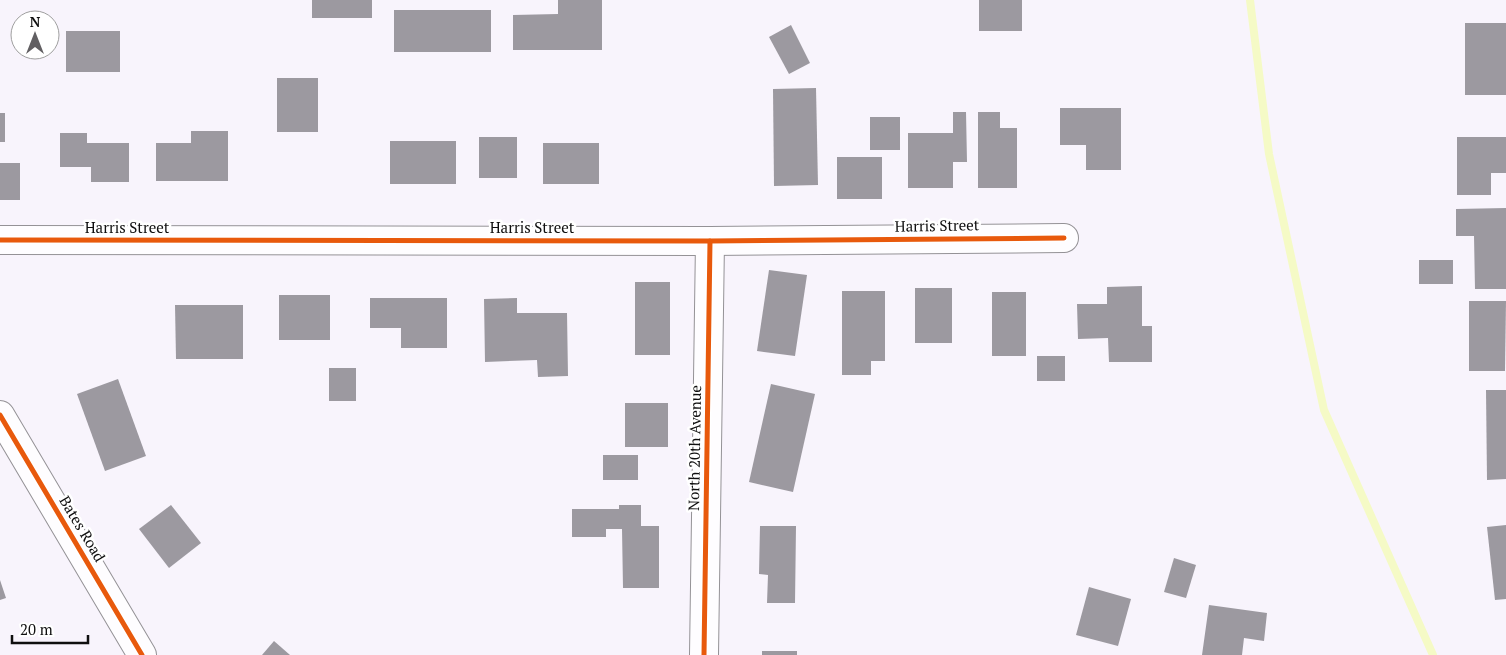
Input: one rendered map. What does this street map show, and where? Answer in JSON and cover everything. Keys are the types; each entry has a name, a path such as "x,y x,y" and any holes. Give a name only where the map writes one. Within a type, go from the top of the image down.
{"street":[{"name":"Harris Street","path":"0,240 710,241 1064,238"},
{"name":"North 20th Avenue","path":"704,655 710,241"},
{"name":"Bates Road","path":"0,415 142,655"}],"building":[{"path":"312,0 372,0 372,18 312,18"},
{"path":"558,0 602,0 602,50 513,50 513,15 558,14"},
{"path":"979,0 1022,0 1022,31 979,31"},
{"path":"394,10 491,10 491,52 394,52"},
{"path":"1465,23 1506,23 1506,95 1465,95"},
{"path":"791,25 810,63 789,74 769,37"},
{"path":"66,31 120,31 120,72 66,72"},
{"path":"277,78 318,78 318,132 277,132"},
{"path":"816,88 818,185 774,186 773,89"},
{"path":"1060,108 1121,108 1121,170 1086,170 1086,145 1060,145"},
{"path":"953,112 966,112 967,162 953,162 953,188 908,188 908,133 953,133"},
{"path":"978,112 1000,112 1000,128 1017,128 1017,188 978,188"},
{"path":"0,113 5,113 5,142 0,142"},
{"path":"870,117 900,117 900,150 870,150"},
{"path":"191,131 228,131 228,181 156,181 156,143 191,143"},
{"path":"60,133 87,133 87,143 129,143 129,182 91,182 91,167 60,167"},
{"path":"479,137 517,137 517,178 479,178"},
{"path":"1457,137 1506,137 1506,173 1491,173 1491,195 1457,195"},
{"path":"390,141 456,141 456,184 390,184"},
{"path":"543,143 599,143 599,184 543,184"},
{"path":"837,157 882,157 882,199 837,199"},
{"path":"0,163 20,163 20,200 0,200"},
{"path":"1506,208 1506,289 1475,289 1474,236 1456,236 1456,209"},
{"path":"1419,260 1453,260 1453,284 1419,284"},
{"path":"769,270 807,275 795,356 757,351"},
{"path":"635,282 670,282 670,355 635,355"},
{"path":"1142,286 1142,326 1152,326 1152,362 1109,362 1108,338 1078,339 1077,304 1107,304 1107,287"},
{"path":"915,288 952,288 952,343 915,343"},
{"path":"842,291 885,291 885,361 871,361 871,375 842,375"},
{"path":"992,292 1026,292 1026,356 992,356"},
{"path":"279,295 330,295 330,340 279,340"},
{"path":"370,298 447,298 447,348 401,348 401,328 370,328"},
{"path":"517,298 517,313 567,313 568,376 538,377 537,360 485,362 484,299"},
{"path":"1469,301 1506,301 1505,371 1469,371"},
{"path":"175,305 243,305 243,359 176,359"},
{"path":"1037,356 1065,356 1065,381 1037,381"},
{"path":"329,368 356,368 356,401 329,401"},
{"path":"118,379 146,456 105,471 77,394"},
{"path":"771,384 815,394 793,492 749,482"},
{"path":"1486,390 1506,390 1506,479 1487,480"},
{"path":"625,403 668,403 668,447 625,447"},
{"path":"603,455 638,455 638,480 603,480"},
{"path":"171,505 201,543 169,568 139,529"},
{"path":"619,505 641,505 641,526 659,526 659,588 623,588 622,529 606,529 606,537 572,537 572,509 619,509"},
{"path":"1506,525 1506,599 1495,600 1487,527"},
{"path":"760,526 796,526 795,603 767,603 768,575 759,574"},
{"path":"1174,558 1196,565 1186,598 1164,592"},
{"path":"0,580 6,598 0,600"},
{"path":"1089,587 1131,599 1118,646 1076,635"},
{"path":"1209,605 1267,613 1264,641 1244,638 1242,655 1202,655"},
{"path":"274,641 290,655 262,655"},
{"path":"762,651 797,651 797,655 762,655"}],"waterway":[{"path":"1250,0 1269,154 1324,410 1433,655"}],"cycle path":[{"path":"0,240 710,241 1064,238"},
{"path":"704,655 710,241"},
{"path":"0,415 142,655"}]}
